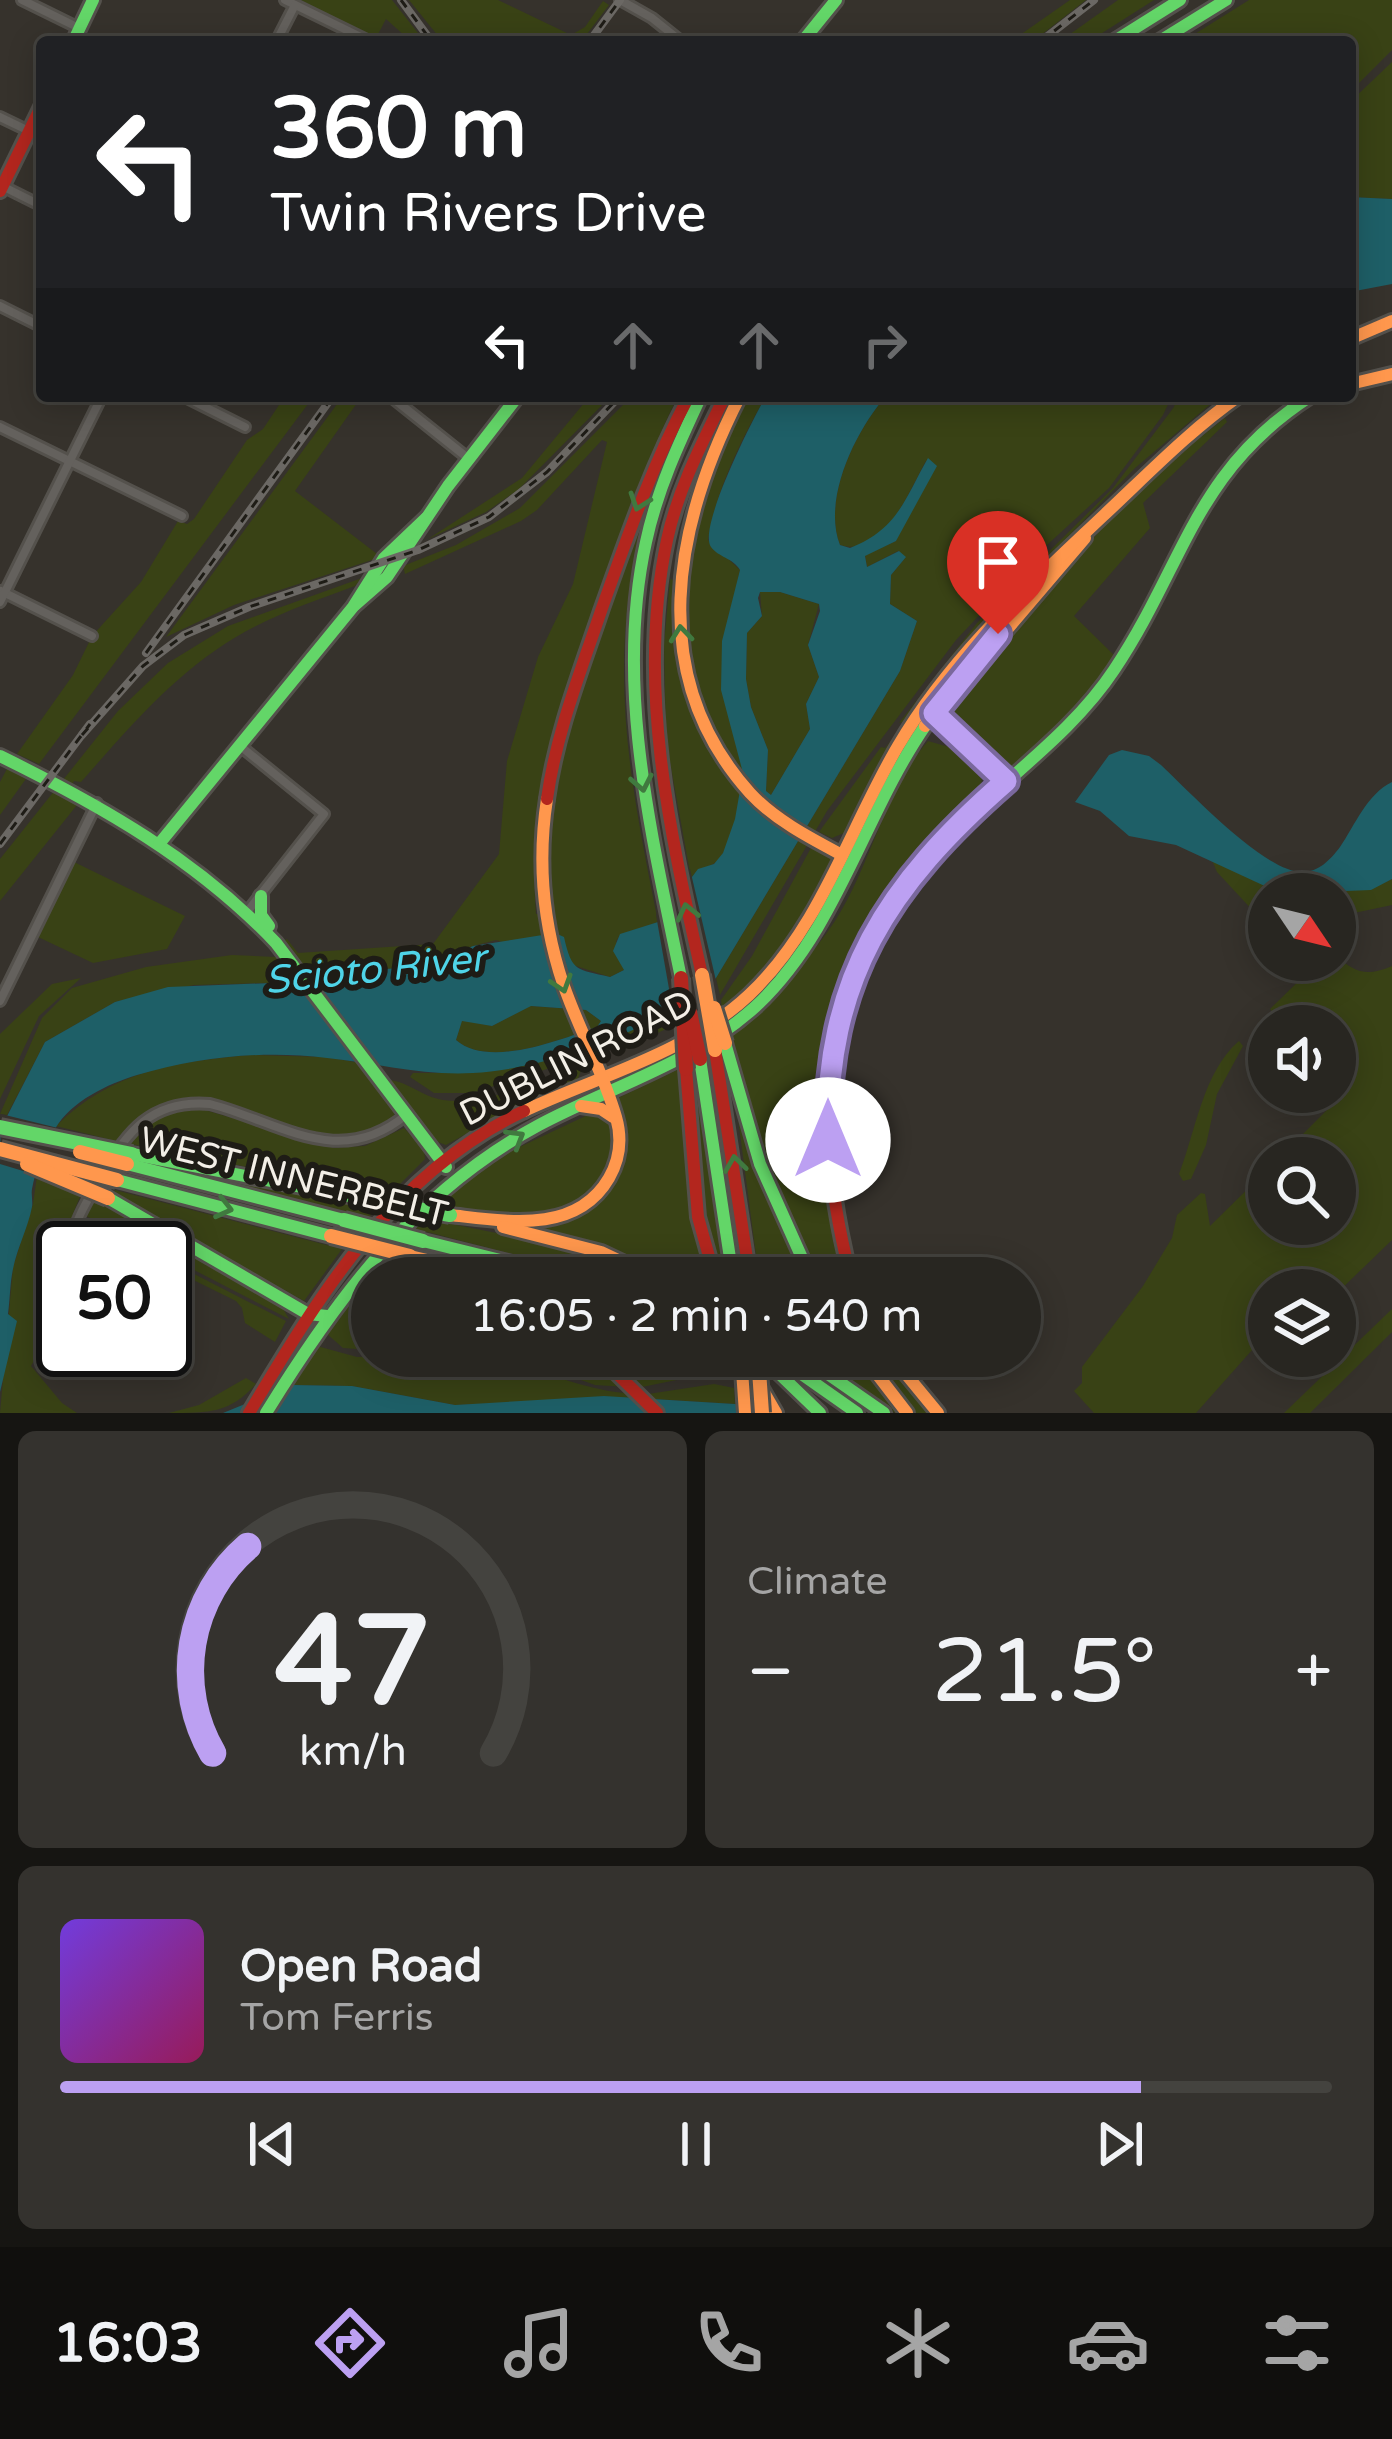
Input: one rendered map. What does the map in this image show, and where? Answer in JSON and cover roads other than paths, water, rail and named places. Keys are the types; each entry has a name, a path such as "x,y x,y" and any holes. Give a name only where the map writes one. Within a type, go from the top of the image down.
{"main road":[{"path":"76,35 93,0"},
{"path":"807,36 836,0"},
{"path":"1123,36 1180,0"},
{"path":"1168,36 1226,0"},
{"path":"1,188 36,117"},
{"path":"1356,337 1392,326"},
{"path":"1356,383 1392,374"},
{"path":"159,844 353,607 358,593 408,532 426,518 513,402"},
{"path":"450,1215 534,1223 553,1220 586,1206 614,1169 620,1138 617,1120 561,981 544,900 545,803 554,749 647,476 686,402"},
{"path":"698,402 662,487 637,592 633,723 657,862 700,1059 730,1257"},
{"path":"722,402 691,464 669,534 659,587 652,711 673,850 720,1047 758,1165 800,1257"},
{"path":"737,402 695,498 680,574 682,651 691,692 713,745 753,796 785,823 842,854 818,914 759,991 749,1012"},
{"name":"DUBLIN ROAD","path":"266,1413 361,1268 400,1225 455,1178 527,1131 581,1106 693,1039 749,995 800,936 872,790 981,635 1175,444 1231,402"},
{"path":"846,1257 834,1207 828,1076 839,1017 867,946 903,890 956,828 1072,721 1112,674 1227,465 1301,402"},
{"path":"929,710 1006,781"},
{"name":"DUBLIN ROAD","path":"249,1413 308,1315 373,1223 442,1162 508,1118 603,1089 699,1051 778,983 819,927 929,710"},
{"path":"0,756 97,803 247,912 272,938 455,1178"},
{"path":"261,896 260,912 272,938"},
{"path":"681,978 698,1217 710,1257"},
{"path":"720,1047 747,1257"},
{"path":"581,1106 601,1109 617,1120"},
{"name":"WEST INNERBELT","path":"0,1128 490,1257"},
{"path":"0,1151 108,1198 308,1315 327,1316"},
{"name":"WEST INNERBELT","path":"0,1151 414,1257"},
{"path":"130,1159 450,1215 612,1257"},
{"path":"625,1377 657,1413"},
{"path":"743,1377 746,1413"},
{"path":"755,1377 776,1413"},
{"path":"761,1413 762,1377"},
{"path":"779,1377 820,1413"},
{"path":"801,1377 857,1413"},
{"path":"832,1377 884,1413"},
{"path":"879,1377 907,1413"},
{"path":"908,1377 938,1413"}],"street":[{"path":"22,0 76,35"},
{"path":"620,0 674,36"},
{"path":"278,36 290,2 359,36"},
{"path":"0,117 29,131"},
{"path":"1,188 36,203"},
{"path":"0,306 36,323"},
{"path":"92,636 2,595 99,402"},
{"path":"195,402 245,427"},
{"path":"398,402 470,459"},
{"path":"0,427 182,516"},
{"path":"238,744 324,814 247,912"},
{"path":"0,1001 97,803"},
{"path":"77,1221 120,1142 134,1126 163,1108 210,1104 342,1143 375,1137 406,1115"}],"water":[{"path":"1356,197 1392,199 1392,284 1356,291"},
{"path":"763,402 882,402 854,446 839,487 836,527 840,545 850,548 879,532 898,512 928,458 937,466 896,541 865,556 867,567 899,551 906,557 891,575 890,604 917,621 900,671 716,978 665,1014 602,1043 502,1070 436,1073 327,1058 255,1055 160,1069 91,1095 62,1119 36,1174 30,1215 12,1274 8,1314 17,1321 0,1392 0,1130 45,1042 115,1002 168,987 296,982 344,972 427,966 473,946 555,933 564,937 577,967 610,977 624,970 613,951 620,934 658,922 698,869 714,864 723,853 743,773 721,690 722,641 740,570 711,547 709,536 719,496","holes":["760,592 780,592 819,604 808,645 819,677 806,704 810,729 771,795 766,791 768,750 746,679 747,633 762,616","531,1006 586,1010 601,1021 597,1027 525,1049 487,1052 456,1040 462,1021 492,1026"]},
{"path":"1122,750 1149,756 1248,845 1302,872 1328,861 1369,802 1392,782 1392,879 1371,890 1356,891 1356,873 1248,873 1248,878 1176,845 1129,836 1100,811 1075,802 1109,755"},
{"path":"292,1385 352,1386 455,1405 604,1396 735,1404 762,1413 223,1413"}],"railway":[{"path":"401,0 428,36"},
{"path":"593,36 620,0"},
{"path":"1048,36 1094,0"},
{"path":"146,653 329,402"},
{"path":"82,735 143,666 184,635 249,607 418,550 489,517 547,472 614,402"},
{"path":"0,844 90,724"}],"water label":[{"name":"Scioto River","path":"375,968"}]}
